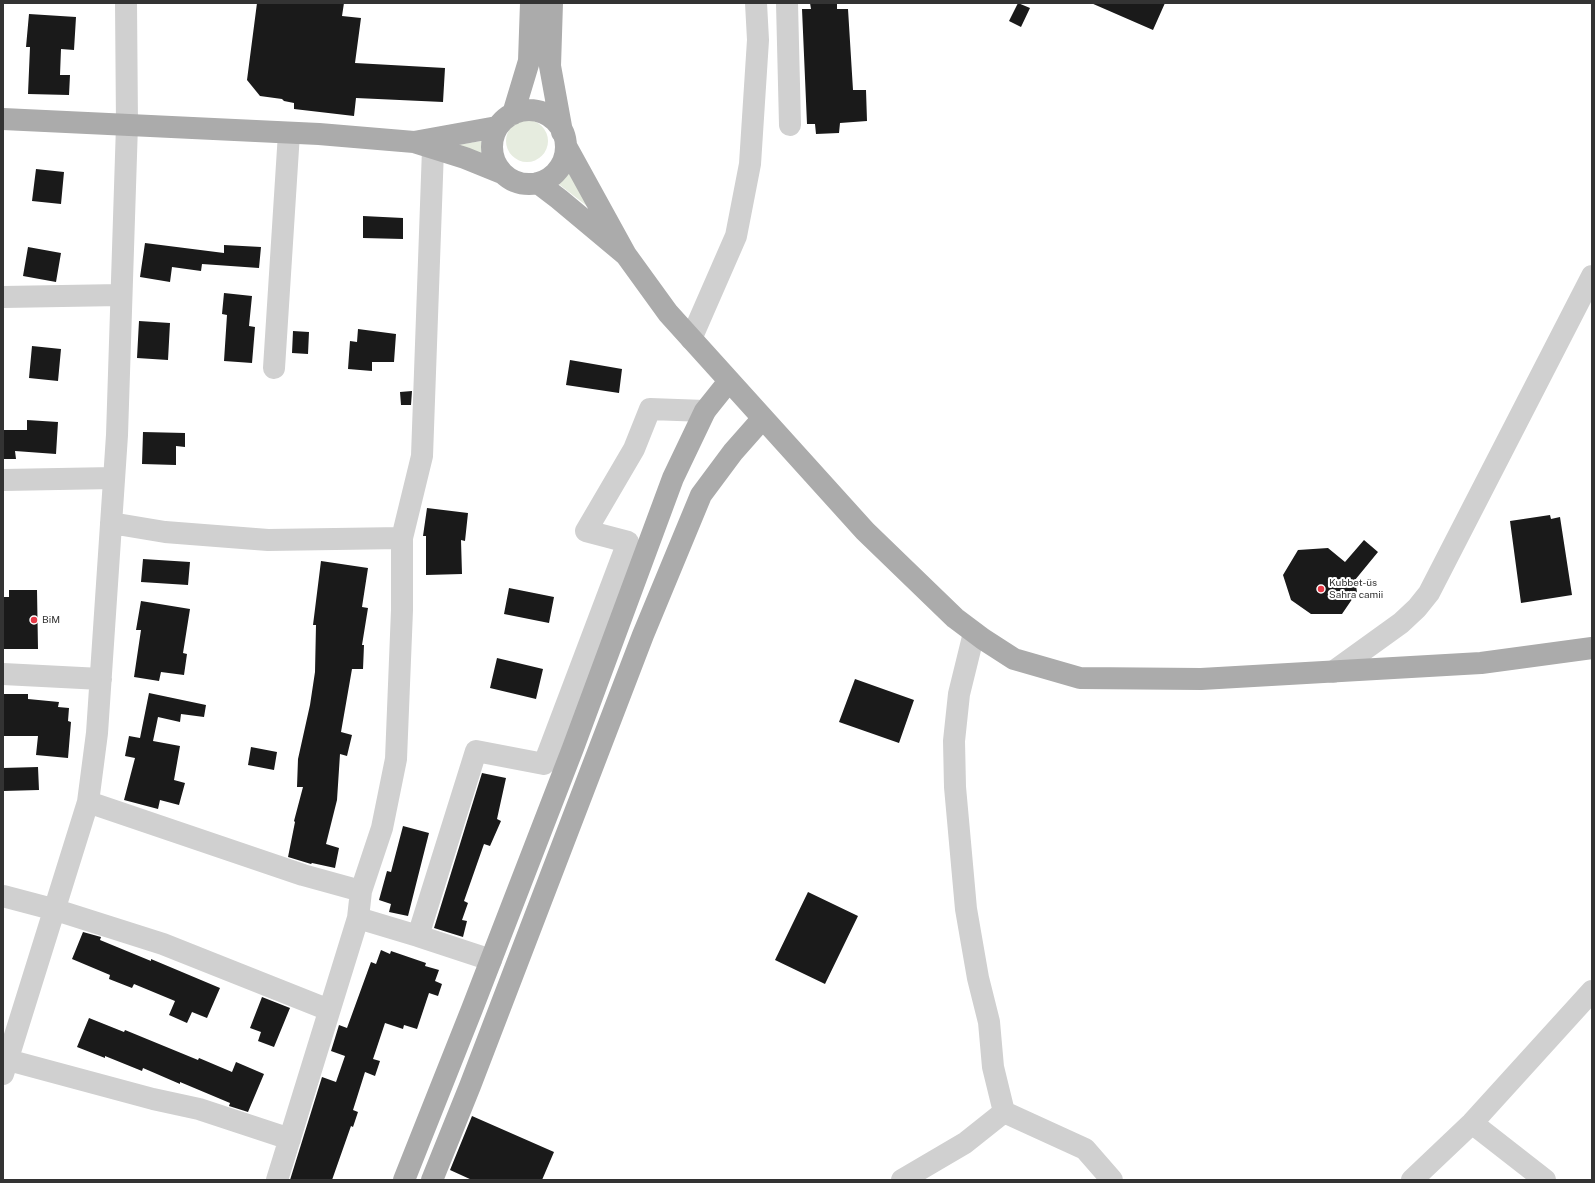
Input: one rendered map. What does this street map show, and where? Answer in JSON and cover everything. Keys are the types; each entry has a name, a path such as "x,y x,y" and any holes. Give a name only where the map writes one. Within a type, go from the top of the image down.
{"main road":[{"path":"502,173 495,163 492,151 492,138 505,120 529,61 531,3"},
{"path":"3,118 289,133 424,145 465,158 502,173 512,180 524,184 538,183 548,179 557,172 563,161 564,139 550,66 552,3"},
{"path":"424,145 505,120 517,112 529,110 541,112 552,118 560,126 564,139 626,255 668,313 865,531 955,618 974,633 1014,658 1080,678 1201,679 1481,663 1592,648"},
{"path":"538,183 626,255"},
{"path":"404,1180 573,748 673,478 705,411 729,381"},
{"path":"432,1180 470,1086 643,635 701,495 733,452 763,418"}],"street":[{"path":"126,3 127,125 114,478 97,733 88,802 56,910 6,1067 199,1109 290,1139"},
{"path":"691,339 736,236 743,200 751,156 758,40 756,3"},
{"path":"787,3 790,125"},
{"path":"274,368 289,133"},
{"path":"277,1180 358,918 361,891 382,828 396,760 402,610 402,538 418,479 422,456 424,145"},
{"path":"1333,672 1401,623 1417,608 1429,593 1592,276"},
{"path":"3,297 121,294"},
{"path":"418,936 476,751 544,764 628,542 586,531 634,449 650,409 705,411"},
{"path":"3,480 114,478"},
{"path":"111,523 165,532 268,540 402,538"},
{"path":"974,633 958,694 954,741 955,787 966,909 978,978 989,1022 993,1067 1004,1112"},
{"path":"3,674 101,679"},
{"path":"88,802 303,875 361,891"},
{"path":"3,896 56,910 163,944 329,1010"},
{"path":"358,918 491,960"},
{"path":"1412,1180 1472,1123 1592,991"},
{"path":"902,1180 965,1143 1004,1112"},
{"path":"1004,1112 1085,1149 1112,1180"},
{"path":"1472,1123 1545,1180"}],"shaded area":[{"path":"523,120 531,120 539,123 545,129 548,141 545,153 539,159 531,162 523,162 515,159 509,153 506,145 506,137 509,129 515,123"},
{"path":"481,141 481,154 446,147"},
{"path":"568,169 596,213 556,182"}],"building":[{"path":"257,3 344,3 342,16 361,18 355,63 445,68 443,102 356,98 354,116 294,109 294,103 284,101 282,99 260,96 247,80"},
{"path":"810,3 837,3 837,9 848,9 853,90 866,90 867,121 840,123 839,133 816,134 815,124 807,124 802,9 811,9"},
{"path":"1018,3 1030,8 1021,27 1009,21"},
{"path":"1091,3 1165,3 1153,30"},
{"path":"29,14 76,17 74,50 61,49 60,75 70,75 69,95 28,94 30,47 26,47"},
{"path":"36,169 64,172 61,204 32,201"},
{"path":"363,216 403,218 403,239 363,238"},
{"path":"145,243 224,253 224,245 261,247 259,268 202,264 201,271 172,267 170,282 140,277"},
{"path":"28,247 61,253 56,282 23,276"},
{"path":"224,293 252,296 249,326 255,327 252,363 224,361 227,315 222,314"},
{"path":"139,321 170,323 168,360 137,358"},
{"path":"358,329 396,334 394,362 372,362 372,371 348,369 350,341 357,342"},
{"path":"293,331 309,332 308,354 292,353"},
{"path":"32,346 61,349 58,381 29,378"},
{"path":"570,360 622,369 619,393 566,385"},
{"path":"412,391 411,405 401,405 400,392"},
{"path":"27,420 58,422 56,454 15,451 16,459 3,459 3,430 27,430"},
{"path":"143,432 185,433 185,447 176,446 176,465 142,464"},
{"path":"427,508 468,513 465,541 461,540 462,574 426,575 426,536 423,536"},
{"path":"1550,515 1551,519 1560,517 1572,595 1521,603 1510,521"},
{"path":"1364,540 1378,552 1355,580 1357,592 1342,614 1311,614 1291,600 1283,575 1298,550 1328,548 1345,562"},
{"path":"143,559 190,562 188,585 141,582"},
{"path":"321,561 368,568 362,607 368,608 362,645 364,645 363,669 352,669 341,732 352,735 347,756 340,754 337,800 326,844 339,848 335,868 311,864 288,857 294,821 303,787 297,787 298,759 310,705 315,672 316,625 313,625"},
{"path":"509,588 554,597 549,623 504,614"},
{"path":"9,590 37,590 38,649 3,649 3,597 9,597"},
{"path":"141,601 190,609 183,653 187,654 184,675 161,672 159,681 134,677 141,630 136,630"},
{"path":"497,658 543,669 536,699 490,688"},
{"path":"855,679 914,700 899,743 839,722"},
{"path":"149,693 206,705 204,717 181,714 180,722 158,717 153,741 180,746 174,780 185,783 179,805 160,800 158,809 124,800 135,758 125,756 129,736 140,738"},
{"path":"3,694 28,694 28,699 59,702 58,707 69,708 68,721 71,722 68,758 36,755 38,736 3,736"},
{"path":"251,747 277,752 274,770 248,765"},
{"path":"38,767 39,790 3,791 3,768"},
{"path":"482,773 506,778 497,819 501,821 490,846 484,844 464,901 468,903 462,920 467,921 463,937 434,928"},
{"path":"403,826 429,833 408,916 389,912 391,904 379,900 387,871 391,872"},
{"path":"808,892 858,916 825,984 775,960"},
{"path":"83,932 101,937 100,940 151,961 151,959 220,988 207,1018 192,1012 187,1023 169,1015 175,1001 134,984 132,988 109,979 110,975 72,959"},
{"path":"381,950 390,954 391,951 426,963 425,966 439,970 435,981 442,984 438,996 429,993 417,1029 404,1025 403,1029 385,1023 373,1059 380,1061 375,1076 365,1072 353,1110 358,1112 353,1127 351,1126 332,1180 290,1180 322,1077 336,1082 345,1056 331,1051 339,1025 347,1028 371,962 376,964"},
{"path":"262,997 290,1008 274,1047 258,1041 261,1032 250,1028"},
{"path":"89,1018 124,1032 125,1030 198,1060 199,1058 232,1072 236,1062 264,1074 248,1112 229,1106 230,1103 180,1082 180,1084 143,1068 142,1071 105,1056 105,1058 77,1047"},
{"path":"472,1116 554,1152 542,1180 472,1180 450,1170"}],"place":[{"name":"Kubbet-üs Sahra camii","path":"1321,589"},
{"name":"BiM","path":"34,620"}]}
